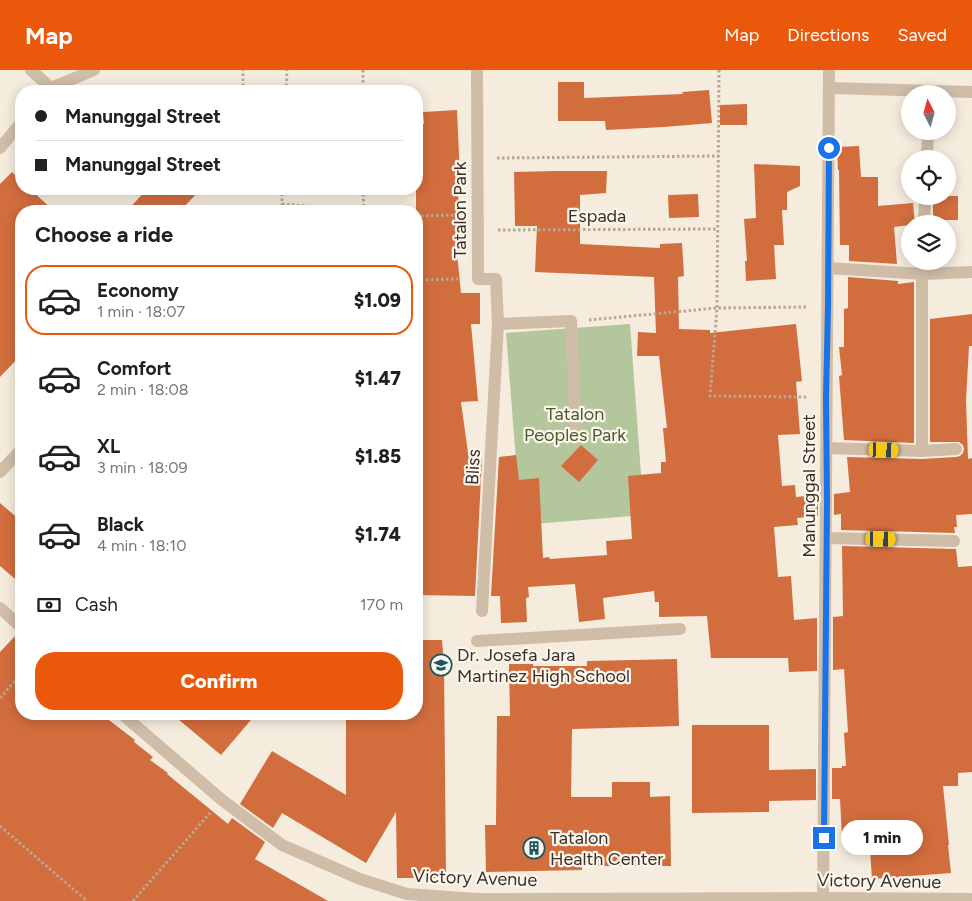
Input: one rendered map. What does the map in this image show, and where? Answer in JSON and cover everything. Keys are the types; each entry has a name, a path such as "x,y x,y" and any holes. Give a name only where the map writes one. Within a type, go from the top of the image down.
{"street":[{"path":"31,70 45,85"},
{"path":"61,85 94,70"},
{"name":"Tatalon Park","path":"477,70 478,279 496,279 498,324"},
{"name":"Manunggal Street","path":"823,899 829,70"},
{"path":"829,88 901,90"},
{"path":"956,92 972,92"},
{"path":"0,148 15,130"},
{"path":"828,268 901,268"},
{"path":"922,270 922,452"},
{"path":"947,270 972,272"},
{"path":"498,324 570,321 576,439"},
{"name":"Bliss","path":"482,612 498,324"},
{"path":"827,448 922,452 956,449"},
{"path":"0,472 15,456"},
{"path":"827,538 954,541"},
{"path":"0,608 15,621"},
{"path":"477,641 680,629"},
{"name":"Victory Avenue","path":"129,720 222,800 282,846 360,880 407,894 477,899 972,899"}],"path":[{"path":"243,70 243,85"},
{"path":"286,85 287,70"},
{"path":"362,70 363,85"},
{"path":"719,70 717,308 710,396 826,397"},
{"path":"477,159 718,156"},
{"path":"282,195 282,204 294,205"},
{"path":"423,216 478,214"},
{"name":"Espada","path":"478,231 717,228"},
{"path":"423,280 478,279"},
{"path":"570,321 717,308 828,307"},
{"path":"0,698 15,681"},
{"path":"133,901 222,800"},
{"path":"0,826 87,901"}],"green space":[{"name":"Tatalon Peoples Park","path":"630,324 644,515 521,525 506,333"}],"building":[{"path":"558,82 584,82 584,98 683,94 682,92 709,90 712,123 606,130 605,121 558,121"},
{"path":"747,104 747,125 720,125 720,105"},
{"path":"457,110 460,178 457,178 462,253 457,253 461,293 480,293 480,324 471,324 478,401 461,402 469,460 482,459 475,596 423,595 423,205 416,205 416,195 423,195 423,112"},
{"path":"859,146 861,177 878,177 878,206 913,205 914,215 901,215 901,226 894,227 897,264 849,261 849,245 840,245 837,147"},
{"path":"754,164 800,166 800,186 787,192 787,210 782,210 784,245 774,245 776,279 746,281 745,261 747,261 744,219 756,218"},
{"path":"607,171 606,193 580,195 580,244 660,248 660,244 682,243 684,276 678,277 679,329 710,330 710,333 796,324 802,381 796,382 800,434 778,435 782,486 795,485 796,497 818,495 818,516 797,518 798,525 774,527 778,577 791,576 794,620 817,618 817,671 789,672 788,658 711,658 707,616 659,617 659,602 655,602 654,591 603,598 605,619 579,622 575,584 528,587 529,597 526,598 527,622 501,623 500,596 491,596 499,457 516,455 519,480 539,478 543,558 549,557 550,559 607,555 606,541 632,539 628,476 661,473 661,462 666,462 663,428 667,428 659,356 637,356 638,332 656,333 654,277 535,272 537,226 515,226 514,172"},
{"path":"12,172 15,175 15,195 37,195 47,205 15,205 15,361 0,377 0,184"},
{"path":"698,194 699,217 669,218 668,195"},
{"path":"142,195 195,195 186,205 132,205"},
{"path":"956,196 958,196 958,220 956,220 956,215 933,215 933,205 956,205"},
{"path":"848,277 898,281 898,284 914,282 914,443 844,440 839,376 842,375 839,347 844,347 844,309 848,308"},
{"path":"972,314 972,346 969,346 966,401 968,459 972,458 972,514 956,515 957,527 954,527 955,533 841,530 841,514 834,515 834,494 850,492 847,457 922,459 956,457 963,453 963,445 959,442 930,442 930,319"},
{"path":"581,445 598,460 579,482 561,466"},
{"path":"0,503 15,516 15,579 0,566"},
{"path":"842,546 956,549 958,567 972,566 972,772 958,773 958,786 943,786 951,873 872,879 869,836 842,837 840,799 832,799 832,768 846,766 844,733 848,732 844,669 833,670 833,617 843,616"},
{"path":"15,636 15,720 109,720 153,757 150,760 228,824 232,818 265,842 255,859 328,901 0,901 0,652"},
{"path":"423,640 442,640 444,665 446,878 397,878 396,812 366,863 282,813 273,828 240,804 272,751 346,795 346,720 423,720"},
{"path":"677,659 679,726 572,729 571,797 612,797 612,782 650,782 650,797 670,796 671,866 582,866 582,870 486,872 485,825 496,825 497,716 510,716 509,664 587,666 587,661"},
{"path":"179,720 251,720 221,755"},
{"path":"692,725 769,725 769,770 816,769 816,800 769,801 769,812 692,813"}],"place":[{"name":"Dr. Josefa Jara Martinez High School","path":"441,665"},
{"name":"Tatalon Health Center","path":"534,848"}],"route":[{"path":"824,838 829,148"}]}
